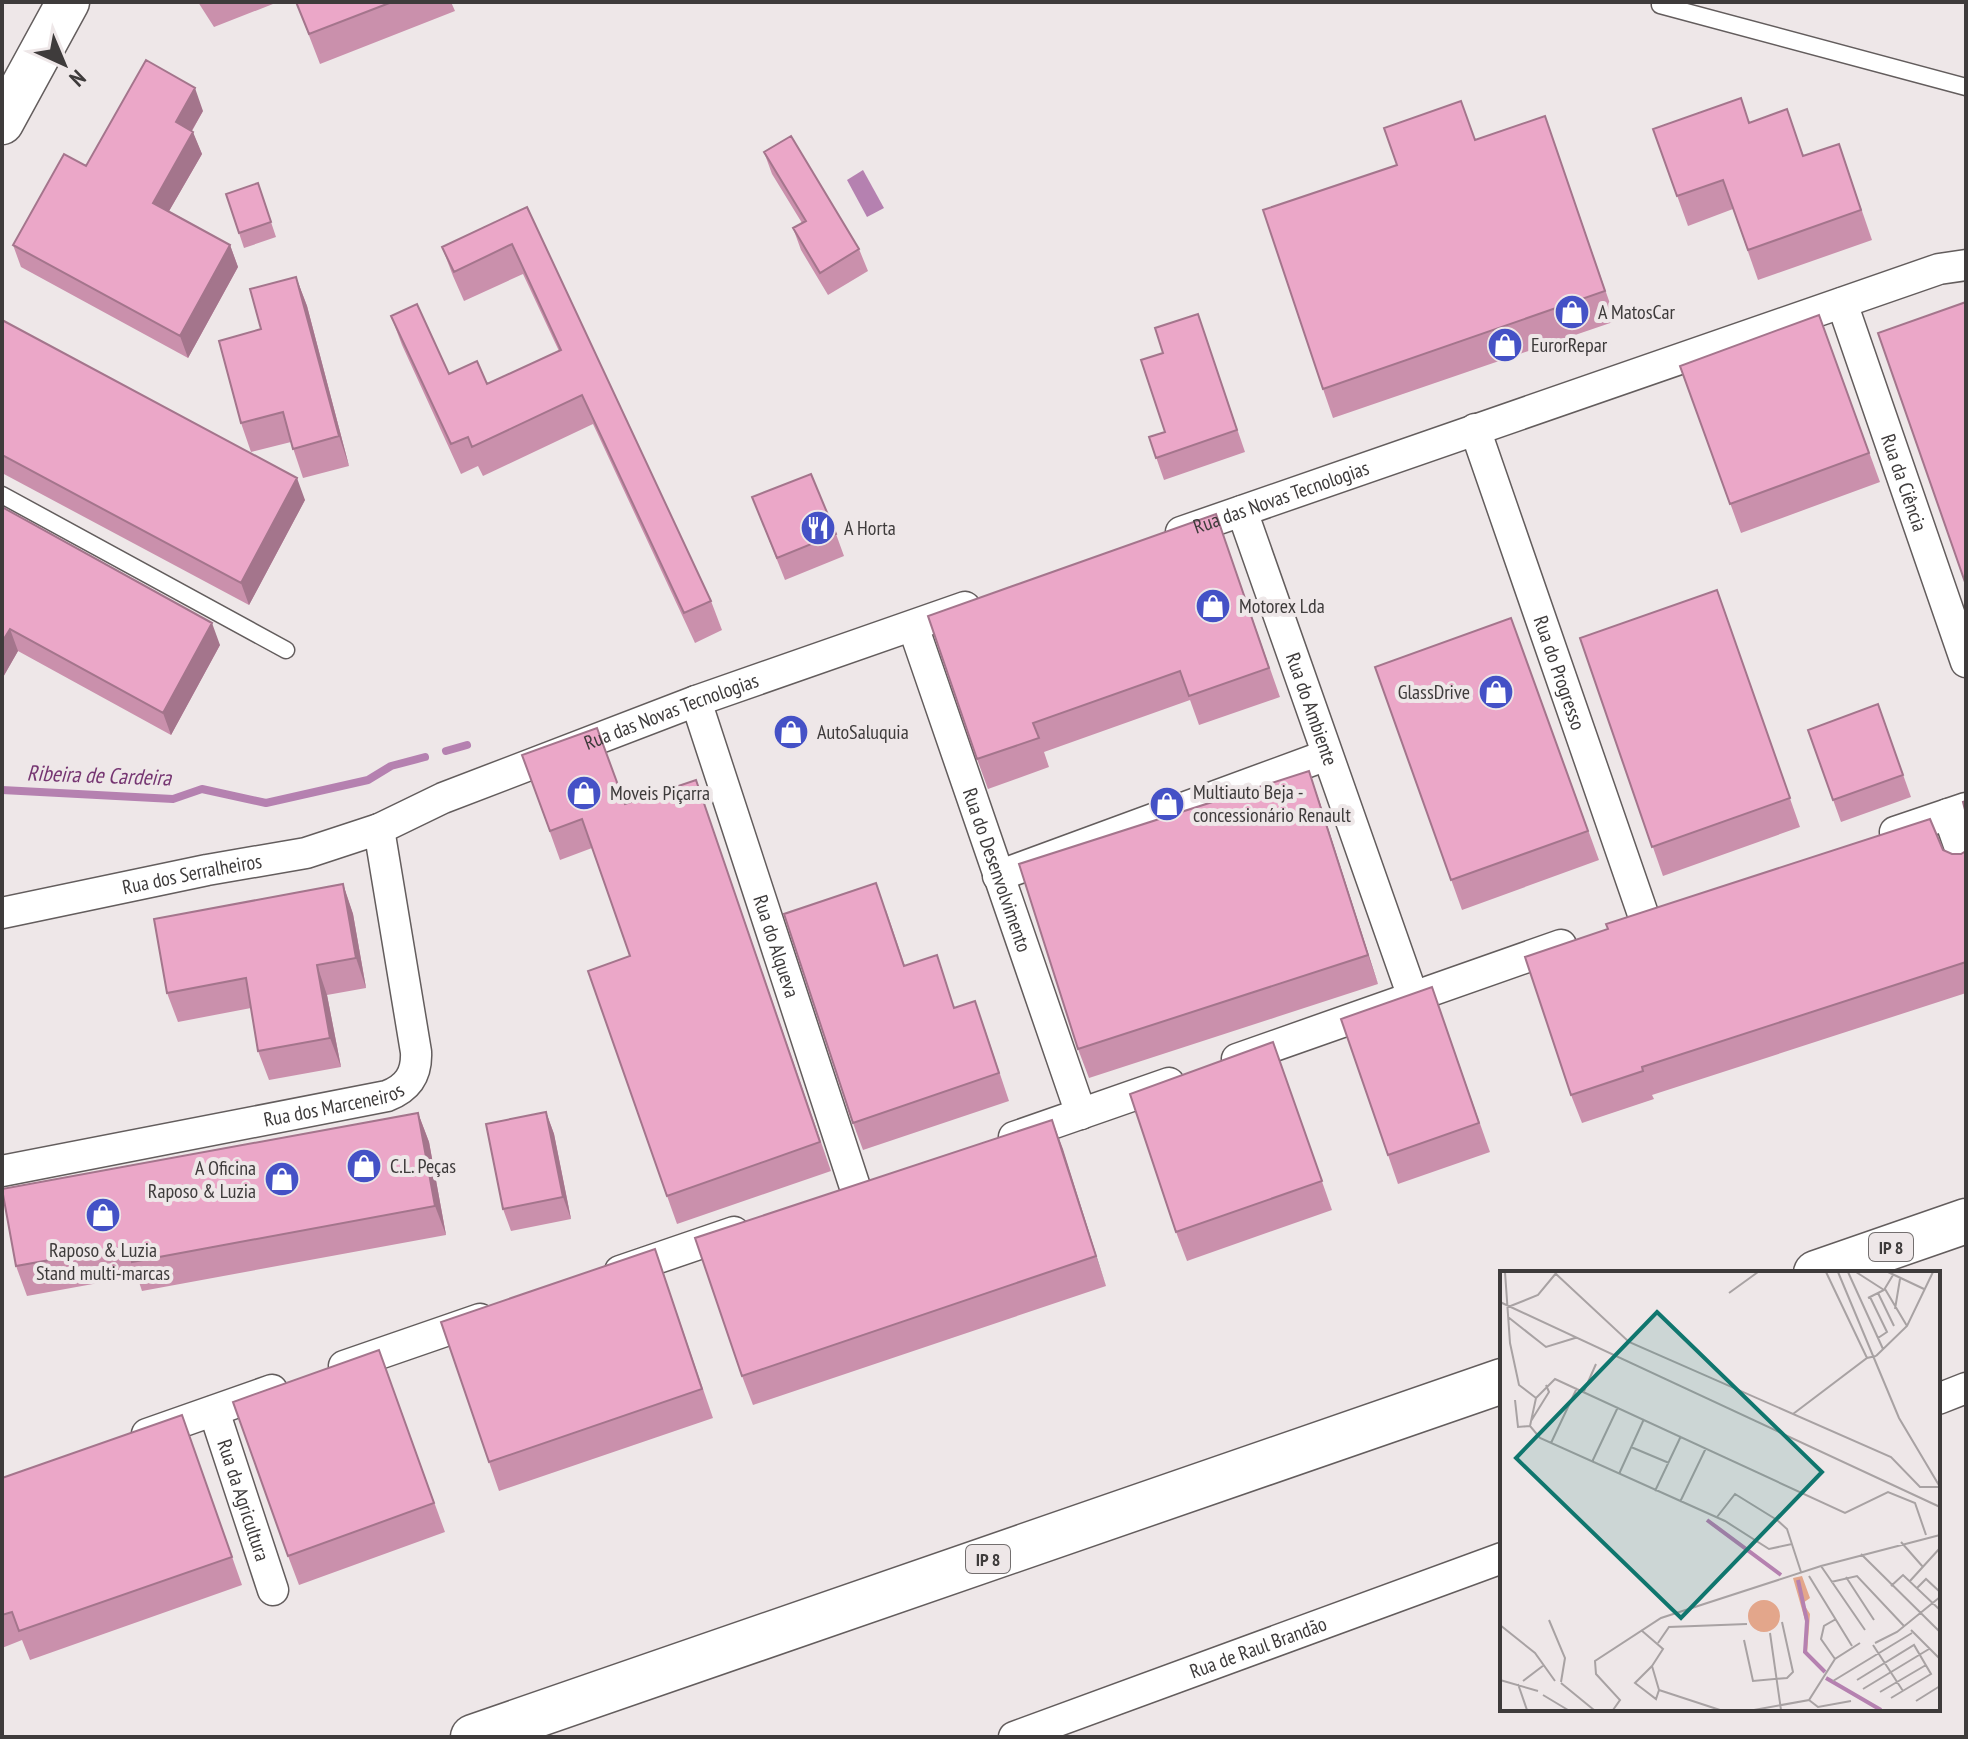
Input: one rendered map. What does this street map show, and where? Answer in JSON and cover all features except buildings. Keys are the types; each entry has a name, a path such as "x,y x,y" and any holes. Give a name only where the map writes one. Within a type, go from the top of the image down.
{"main road":[{"path":"2,123 68,2"},
{"name":"IP 8","path":"1822,1271 1966,1221"},
{"name":"IP 8","path":"473,1737 1500,1382"}],"street":[{"name":"Rua das Novas Tecnologias","path":"1157,540 1939,269 1966,265"},
{"name":"Rua da Ciência","path":"1842,303 1966,662"},
{"name":"Rua do Progresso","path":"1475,429 1644,917"},
{"name":"Rua do Ambiente","path":"1242,511 1413,997"},
{"name":"Rua das Novas Tecnologias","path":"379,829 443,798 696,701 985,600"},
{"name":"Rua do Desenvolvimento","path":"913,626 1081,1114"},
{"name":"Rua do Alqueva","path":"696,701 856,1190"},
{"path":"998,876 1327,755"},
{"path":"1861,844 1957,811 1966,865"},
{"name":"Rua dos Serralheiros","path":"2,913 207,870 306,853 379,829"},
{"name":"Rua dos Marceneiros","path":"2,1171 387,1096 407,1085 417,1064 416,1052 379,829"},
{"path":"1615,927 1673,907"},
{"path":"991,1144 1586,937"},
{"path":"826,1200 886,1180"},
{"path":"587,1282 767,1221"},
{"path":"115,1445 513,1308"},
{"path":"1940,1398 1966,1388"},
{"name":"Rua da Agricultura","path":"214,1411 273,1590"},
{"name":"Rua de Raul Brandão","path":"1014,1737 1500,1559"}],"lane":[{"path":"1660,5 1966,87"},
{"path":"2,495 286,650"}],"shaded area":[{"path":"863,170 884,208 867,217 847,180"}],"waterway":[{"path":"446,751 467,745"},
{"name":"Ribeira de Cardeira","path":"2,790 173,799 202,789 266,803 368,780 391,766 425,757"}],"place":[{"name":"A MatosCar","path":"1572,312"},
{"name":"EurorRepar","path":"1505,345"},
{"name":"A Horta","path":"818,528"},
{"name":"Motorex Lda","path":"1213,606"},
{"name":"GlassDrive","path":"1496,692"},
{"name":"AutoSaluquia","path":"791,732"},
{"name":"Moveis Piçarra","path":"584,793"},
{"name":"Multiauto Beja - concessionário Renault","path":"1167,804"},
{"name":"C.L. Peças","path":"364,1166"},
{"name":"A Oficina Raposo & Luzia","path":"282,1179"},
{"name":"Raposo & Luzia Stand multi-marcas","path":"103,1215"}]}
